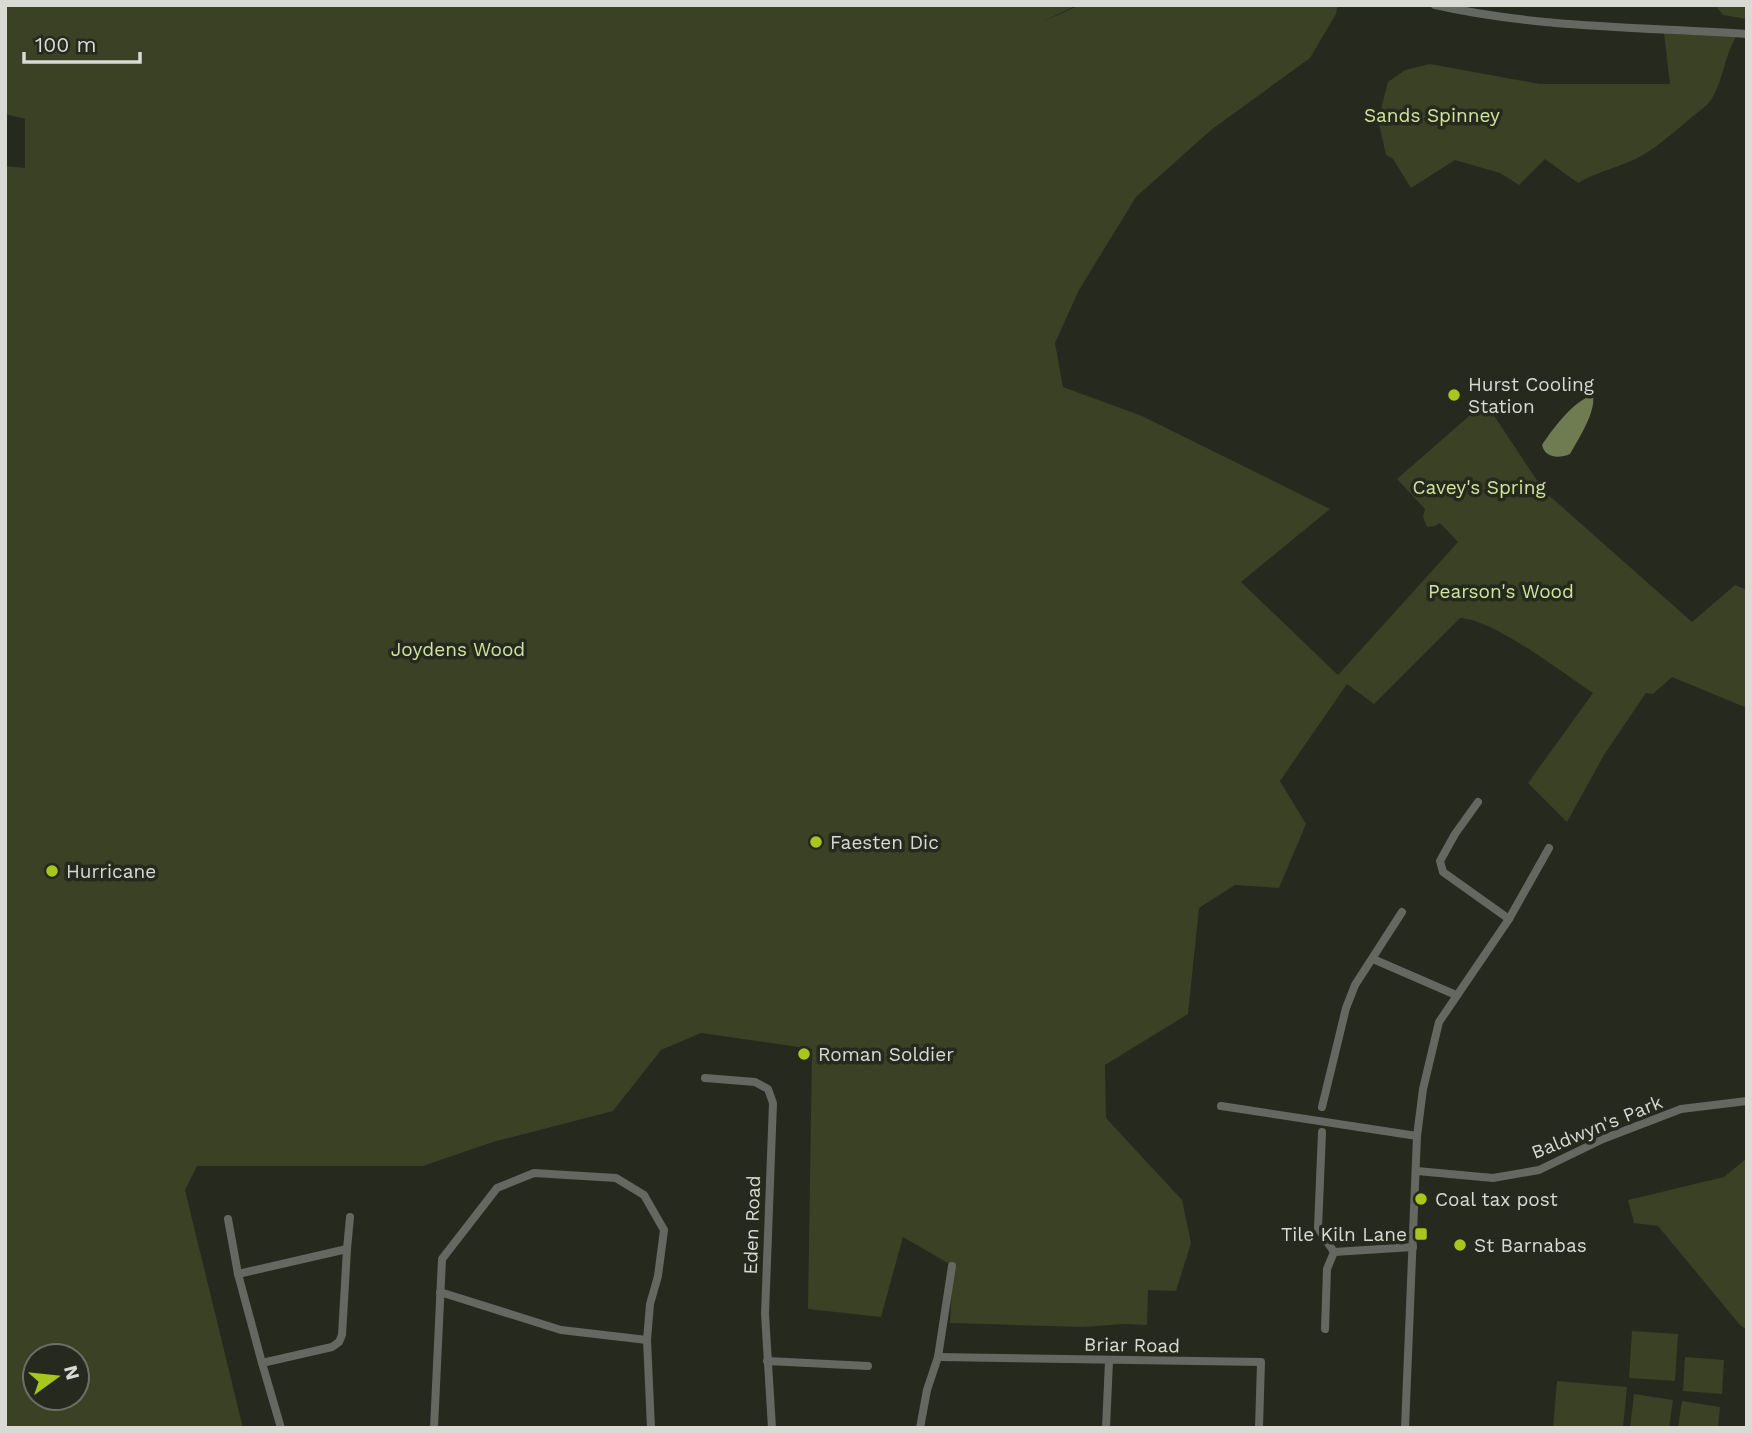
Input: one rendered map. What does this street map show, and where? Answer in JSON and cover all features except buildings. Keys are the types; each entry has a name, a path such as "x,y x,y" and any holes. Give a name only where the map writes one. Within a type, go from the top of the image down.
{"street":[{"path":"1435,5 1479,15 1565,23 1747,34"},
{"path":"1478,802 1440,861 1443,872 1509,919"},
{"path":"1402,1427 1417,1136 1432,1049 1439,1022 1509,919 1549,848"},
{"path":"1322,1107 1346,1008 1355,985 1402,912"},
{"path":"1373,959 1457,995"},
{"name":"Eden Road","path":"705,1078 755,1082 768,1089 773,1102 765,1314 772,1428"},
{"name":"Baldwyn's Park","path":"1417,1171 1493,1178 1539,1170 1603,1139 1681,1110 1747,1101"},
{"path":"1222,1106 1417,1136"},
{"path":"1322,1132 1318,1228 1334,1252"},
{"path":"434,1428 442,1259 497,1188 534,1173 616,1178 644,1195 664,1230 658,1276 650,1304 648,1340 651,1428"},
{"path":"262,1363 326,1349 339,1342 342,1335 350,1217"},
{"path":"228,1219 239,1274 281,1428"},
{"path":"1334,1252 1413,1247"},
{"path":"239,1274 347,1250"},
{"path":"1325,1329 1328,1269 1334,1252"},
{"path":"920,1428 927,1390 938,1357 952,1266"},
{"path":"440,1292 561,1330 648,1340"},
{"name":"Briar Road","path":"938,1357 1261,1362 1259,1428"},
{"path":"767,1361 868,1366"},
{"path":"1106,1428 1109,1361"}],"green space":[{"name":"Joydens Wood","path":"5,5 1077,5 1040,23 1080,5 1338,5 1336,14 1310,58 1211,130 1136,197 1079,290 1055,343 1063,387 1142,416 1330,509 1241,582 1338,675 1458,542 1440,523 1427,527 1423,517 1425,509 1397,479 1485,402 1544,491 1692,622 1735,585 1747,590 1747,708 1672,677 1653,694 1646,693 1604,755 1567,822 1528,783 1593,693 1528,648 1491,628 1460,618 1374,704 1347,684 1280,781 1306,824 1279,888 1235,885 1199,908 1188,1014 1105,1065 1106,1118 1182,1200 1191,1243 1176,1291 1148,1290 1147,1325 1083,1327 950,1323 953,1266 903,1237 881,1317 808,1309 812,1049 701,1033 661,1050 613,1111 493,1142 423,1166 197,1166 185,1190 243,1428 5,1428 5,166 25,168 25,119 5,114"},
{"path":"1715,5 1747,5 1747,19 1723,15"},
{"name":"Sands Spinney","path":"1664,33 1736,37 1717,88 1707,105 1660,144 1635,159 1578,183 1545,159 1519,185 1500,173 1455,160 1411,188 1393,159 1386,155 1378,120 1388,82 1405,70 1430,64 1540,84 1670,84"},
{"path":"1747,1158 1747,1330 1658,1226 1634,1223 1628,1200 1724,1177"},
{"path":"1632,1331 1678,1334 1675,1381 1629,1378"},
{"path":"1685,1357 1724,1360 1722,1394 1683,1391"},
{"path":"1557,1381 1627,1387 1623,1428 1553,1428"},
{"path":"1634,1394 1673,1400 1669,1428 1630,1428"},
{"path":"1682,1401 1720,1407 1718,1428 1678,1428"}],"shaded area":[{"path":"1593,396 1589,418 1570,454 1557,457 1546,453 1542,445 1558,423 1579,402"}],"place":[{"name":"Hurst Cooling Station","path":"1454,395"},
{"name":"Faesten Dic","path":"816,842"},
{"name":"Hurricane","path":"52,871"},
{"name":"Roman Soldier","path":"804,1054"},
{"name":"Coal tax post","path":"1421,1199"},
{"name":"Tile Kiln Lane","path":"1421,1234"},
{"name":"St Barnabas","path":"1460,1245"}],"park label":[{"name":"Cavey's Spring","path":"1479,487"},
{"name":"Pearson's Wood","path":"1501,591"}]}
